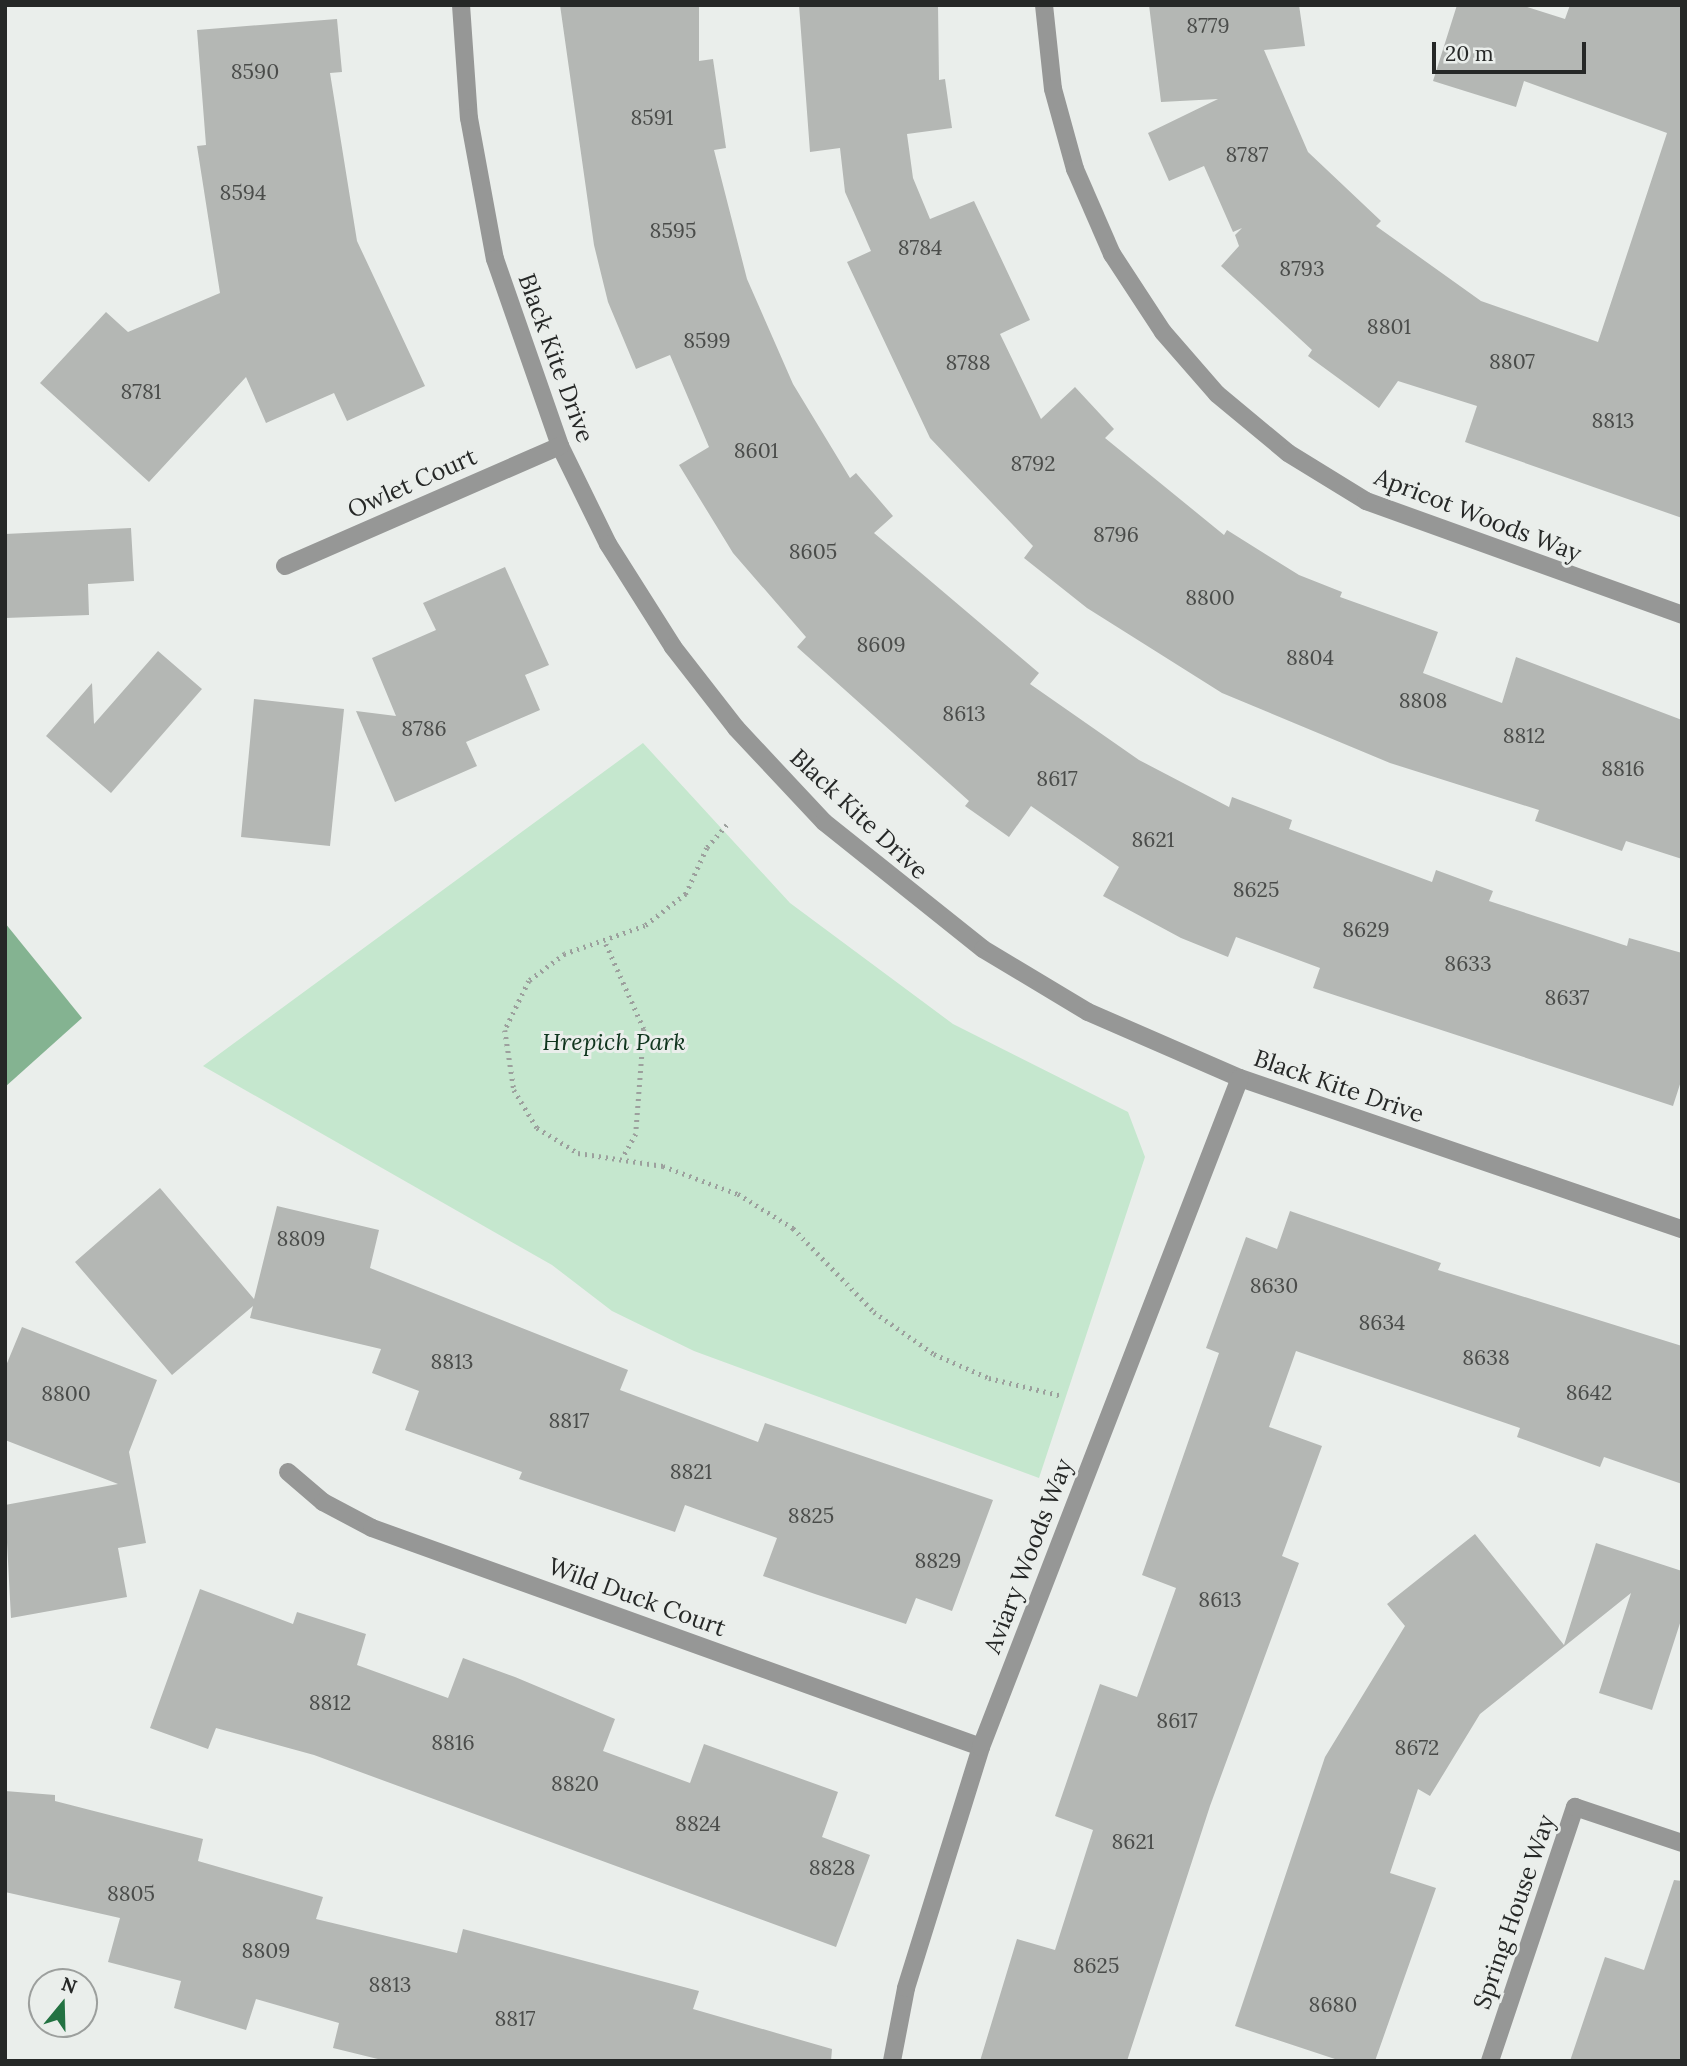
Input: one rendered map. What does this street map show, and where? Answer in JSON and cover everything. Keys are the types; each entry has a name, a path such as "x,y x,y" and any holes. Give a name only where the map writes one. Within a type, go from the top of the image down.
{"street":[{"name":"Black Kite Drive","path":"461,5 469,118 495,259 560,446 608,544 673,647 736,728 824,822 983,949 1088,1012 1240,1078 1682,1229"},
{"name":"Apricot Woods Way","path":"1044,5 1053,89 1075,169 1111,254 1163,332 1217,394 1288,453 1366,501 1682,615"},
{"name":"Owlet Court","path":"285,566 560,446"},
{"name":"Aviary Woods Way","path":"892,2061 906,1988 981,1748 1240,1078"},
{"name":"Wild Duck Court","path":"288,1472 323,1502 372,1528 981,1748"},
{"name":"Spring House Way","path":"1490,2061 1575,1807 1682,1843"}],"path":[{"path":"727,825 707,848 686,894 645,926 606,944 565,954 529,981 505,1030 514,1090 537,1128 578,1153 624,1157 738,1194 793,1228 874,1311 934,1354 989,1378 1063,1396"},
{"path":"606,944 644,1029 636,1135 624,1157"}],"green space":[{"name":"Hrepich Park","path":"643,743 790,903 953,1024 1128,1112 1145,1157 1039,1478 694,1351 612,1311 552,1265 203,1066"}],"shaded area":[{"path":"5,923 82,1018 5,1087"}],"building":[{"path":"560,5 699,5 699,61 713,59 726,148 714,150 747,279 793,384 850,478 856,473 893,516 874,533 1039,673 1030,684 1139,760 1229,807 1232,797 1292,820 1289,829 1432,882 1436,870 1493,891 1489,901 1627,946 1629,938 1682,953 1682,1078 1673,1106 1313,988 1320,968 1236,937 1228,957 1181,938 1103,896 1119,867 1031,806 1009,837 965,806 969,801 797,647 806,637 733,553 679,465 709,447 670,355 636,369 608,302 594,245"},
{"path":"799,5 938,5 939,80 945,79 952,128 907,134 913,178 930,219 974,201 1030,320 1000,334 1041,419 1075,387 1114,429 1105,438 1224,535 1227,530 1299,575 1342,592 1340,597 1438,632 1423,673 1502,703 1516,657 1682,720 1682,859 1626,841 1622,851 1535,821 1539,810 1390,763 1222,693 1087,608 1024,558 1033,546 930,438 847,262 871,251 845,192 840,148 810,152"},
{"path":"1149,5 1299,5 1305,46 1264,50 1308,152 1381,221 1376,226 1481,301 1598,342 1667,133 1524,81 1516,107 1433,81 1457,5 1521,5 1565,19 1570,5 1682,5 1682,518 1465,442 1477,406 1398,381 1379,408 1308,356 1312,350 1221,266 1239,246 1235,235 1242,228 1233,232 1204,166 1169,181 1148,133 1218,99 1161,102"},
{"path":"337,19 342,72 330,73 357,241 425,386 347,421 334,393 266,423 246,377 149,482 40,383 106,312 128,332 220,293 197,146 206,145 197,30"},
{"path":"131,528 134,581 88,584 89,615 5,618 5,534"},
{"path":"505,567 549,665 525,675 540,710 466,742 477,766 395,802 356,711 396,716 372,658 436,630 423,603"},
{"path":"158,651 202,689 111,793 46,736 92,683 94,724"},
{"path":"254,699 344,709 330,846 241,837"},
{"path":"160,1188 254,1299 277,1206 379,1230 370,1268 628,1370 620,1390 758,1442 765,1423 993,1500 952,1611 916,1598 906,1624 815,1594 763,1576 777,1538 685,1505 675,1532 519,1479 522,1472 405,1430 419,1391 372,1373 381,1349 250,1318 253,1306 172,1375 75,1262"},
{"path":"1290,1211 1441,1263 1438,1270 1682,1346 1682,1484 1604,1457 1600,1467 1517,1437 1520,1428 1296,1351 1269,1427 1322,1446 1282,1556 1299,1563 1210,1806 1127,2061 980,2061 1017,1939 1055,1950 1093,1830 1055,1816 1100,1684 1137,1697 1176,1588 1142,1575 1219,1353 1206,1348 1246,1237 1277,1249"},
{"path":"22,1327 157,1380 129,1452 146,1543 118,1548 127,1597 11,1618 5,1505 118,1484 5,1440 5,1368"},
{"path":"1475,1534 1564,1645 1596,1543 1682,1571 1682,1617 1652,1710 1599,1693 1631,1593 1480,1714 1430,1796 1418,1789 1390,1873 1436,1888 1375,2061 1341,2061 1235,2026 1325,1757 1405,1626 1387,1604"},
{"path":"200,1589 293,1624 297,1612 366,1634 357,1665 448,1698 463,1658 515,1677 615,1719 603,1751 690,1783 704,1744 838,1792 822,1837 870,1855 836,1947 314,1755 216,1728 208,1749 150,1728"},
{"path":"5,1791 55,1795 55,1801 203,1839 198,1861 323,1897 316,1919 457,1953 463,1929 699,1991 693,2009 832,2049 831,2061 386,2061 333,2048 339,2023 256,1999 246,2030 174,2008 181,1981 108,1962 120,1918 5,1892"},
{"path":"1674,1880 1682,1881 1682,2061 1570,2061 1605,1957 1644,1970"}]}
